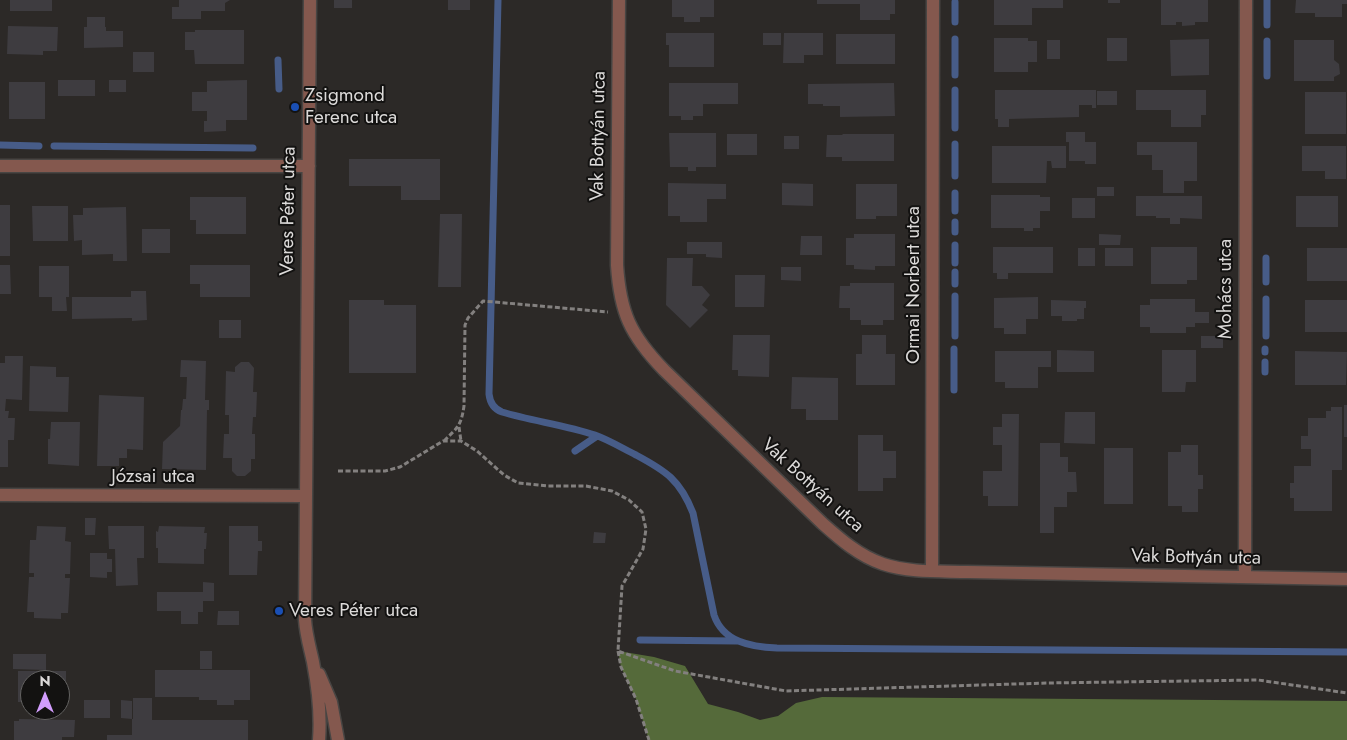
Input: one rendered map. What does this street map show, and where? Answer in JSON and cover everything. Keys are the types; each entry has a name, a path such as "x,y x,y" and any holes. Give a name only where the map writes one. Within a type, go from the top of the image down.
{"street":[{"name":"Veres Péter utca","path":"310,0 304,620 313,661 319,706 319,740"},
{"name":"Vak Bottyán utca","path":"619,0 616,252 624,313 636,337 653,359 829,530 853,549 883,564 932,571 1347,579"},
{"name":"Ormai Norbert utca","path":"932,571 933,0"},
{"name":"Mohács utca","path":"1245,577 1246,0"},
{"path":"0,166 309,166"},
{"name":"Józsai utca","path":"0,495 305,496"},
{"name":"Veres Péter utca","path":"313,661 331,702 338,740"}],"path":[{"path":"461,441 459,426 464,406 465,325 468,318 483,301 624,313"},
{"path":"338,471 385,470 400,467 443,441 459,426"},
{"path":"443,441 461,441 477,451 504,475 518,483 548,486 586,486 612,491 629,500 642,512 646,530 643,549 622,586 618,651 621,666 636,699 649,740"},
{"path":"618,651 674,671 786,691 1047,683 1258,680 1347,692"}],"green space":[{"path":"618,651 654,657 685,666 708,704 760,720 778,716 796,703 822,697 1347,701 1347,740 649,740 636,699 621,667"}],"building":[{"path":"10,0 52,0 52,11 10,11"},
{"path":"179,0 230,0 225,3 225,11 201,11 201,19 172,19 172,7 179,7"},
{"path":"334,0 352,0 352,8 334,8"},
{"path":"448,0 470,0 470,10 448,10"},
{"path":"672,0 714,0 714,17 700,17 700,22 684,22 684,17 672,17"},
{"path":"817,0 895,0 895,14 890,14 890,20 860,20 860,4 817,4"},
{"path":"994,0 1063,0 1063,8 1032,8 1032,25 994,25"},
{"path":"1108,0 1120,0 1120,3 1108,3"},
{"path":"1161,0 1208,0 1208,22 1195,22 1195,25 1182,26 1182,22 1176,22 1176,25 1161,25"},
{"path":"1296,0 1347,0 1347,4 1342,4 1342,17 1315,17 1315,13 1295,13"},
{"path":"87,17 105,17 106,31 123,31 123,47 84,48 84,27 87,27"},
{"path":"8,26 58,27 57,51 43,51 43,55 7,54"},
{"path":"195,30 244,30 244,64 195,64 194,50 185,50 185,32 195,32"},
{"path":"666,33 714,33 714,67 669,67 669,45 666,45"},
{"path":"763,33 781,33 781,45 763,45"},
{"path":"784,33 823,33 823,55 804,55 804,63 783,63"},
{"path":"836,34 895,34 895,64 836,64"},
{"path":"994,38 1028,38 1028,41 1037,41 1037,62 1028,62 1028,72 994,72"},
{"path":"1107,38 1127,38 1127,61 1107,61"},
{"path":"1209,39 1209,75 1171,76 1170,40"},
{"path":"1047,40 1060,40 1060,59 1047,59"},
{"path":"1294,40 1334,40 1334,60 1339,64 1340,74 1334,77 1334,81 1294,81"},
{"path":"133,52 154,52 154,72 133,72"},
{"path":"58,80 95,80 95,96 58,96"},
{"path":"109,80 126,80 126,92 109,92"},
{"path":"247,80 247,120 226,120 226,131 204,132 204,121 207,121 207,111 192,111 192,92 207,92 207,81"},
{"path":"9,82 45,82 45,119 9,119"},
{"path":"669,83 738,83 738,104 703,104 703,116 693,116 693,120 681,120 681,116 669,116"},
{"path":"894,83 895,116 840,117 840,106 808,104 808,84"},
{"path":"995,90 1096,90 1096,108 1092,108 1092,105 1079,105 1079,117 1009,119 1009,127 998,127 998,119 995,119"},
{"path":"1136,90 1206,90 1206,115 1201,115 1201,127 1171,127 1171,110 1136,110"},
{"path":"1097,91 1117,91 1117,105 1097,105"},
{"path":"1305,92 1346,92 1346,134 1305,134"},
{"path":"1066,132 1085,132 1085,142 1096,142 1096,164 1085,164 1085,161 1069,161 1069,142 1066,142"},
{"path":"669,133 716,133 716,167 696,167 696,171 688,171 688,167 670,167"},
{"path":"727,134 757,134 757,155 727,155"},
{"path":"894,134 894,161 842,161 842,157 826,157 827,135"},
{"path":"784,136 799,136 799,149 784,149"},
{"path":"1137,142 1197,142 1197,181 1184,181 1184,193 1163,193 1163,170 1152,170 1152,155 1137,155"},
{"path":"992,146 1066,146 1066,168 1052,168 1051,161 1047,161 1046,183 992,183"},
{"path":"1302,146 1346,146 1346,179 1325,179 1325,171 1302,171"},
{"path":"349,159 440,159 440,200 401,200 401,186 349,186"},
{"path":"668,183 726,184 726,199 707,199 707,222 680,222 680,216 668,216"},
{"path":"782,183 813,184 813,206 782,205"},
{"path":"856,184 897,184 897,216 876,216 876,219 856,219"},
{"path":"1097,187 1114,187 1114,196 1097,196"},
{"path":"991,195 1040,195 1040,197 1050,197 1050,211 1040,211 1040,228 1033,228 1033,231 1024,231 1024,228 991,228"},
{"path":"1136,196 1202,196 1202,219 1180,218 1180,224 1170,224 1170,218 1136,216"},
{"path":"1296,196 1338,196 1338,227 1296,227"},
{"path":"190,197 246,197 246,234 196,234 196,220 190,220"},
{"path":"1072,198 1095,198 1095,218 1072,218"},
{"path":"0,205 10,205 10,256 0,256"},
{"path":"32,206 68,206 68,241 33,241"},
{"path":"126,207 127,261 113,261 113,254 82,255 82,240 74,241 73,215 83,215 83,208"},
{"path":"440,214 462,214 461,287 438,287"},
{"path":"142,229 170,229 170,253 142,253"},
{"path":"854,234 895,234 895,266 875,266 875,270 854,269 854,265 846,265 846,238 854,238"},
{"path":"1099,234 1121,235 1120,245 1099,245"},
{"path":"801,236 822,236 822,255 800,255"},
{"path":"687,242 722,242 722,258 706,257 706,254 687,254"},
{"path":"993,247 1053,247 1053,273 1008,273 1008,279 997,279 997,273 993,273"},
{"path":"1151,247 1197,247 1197,280 1187,280 1187,284 1151,284"},
{"path":"1078,248 1095,248 1095,266 1078,266"},
{"path":"1105,248 1133,248 1133,266 1105,266"},
{"path":"1307,248 1347,248 1347,281 1307,281"},
{"path":"667,258 693,258 692,286 702,286 710,295 702,305 708,310 690,328 666,305"},
{"path":"0,265 10,265 11,294 0,294"},
{"path":"190,265 250,265 250,297 200,297 200,284 190,284"},
{"path":"39,266 69,266 69,297 66,297 67,311 52,311 52,297 39,297"},
{"path":"781,267 801,267 801,281 781,280"},
{"path":"735,275 765,275 764,307 735,307"},
{"path":"850,283 894,283 894,320 883,320 883,325 861,325 861,320 850,320 850,308 839,308 840,286 850,286"},
{"path":"131,291 146,291 147,320 132,321 132,318 72,319 72,297 131,297"},
{"path":"1038,297 1038,319 1026,319 1026,334 1004,334 1004,328 994,328 994,298"},
{"path":"1150,299 1195,299 1195,312 1209,312 1209,323 1195,323 1195,327 1186,327 1186,333 1150,333 1150,327 1140,327 1140,305 1150,305"},
{"path":"349,300 384,300 384,305 416,305 416,373 349,373"},
{"path":"1051,300 1086,301 1084,319 1062,321 1062,316 1051,316"},
{"path":"1305,300 1347,300 1347,332 1305,332"},
{"path":"219,320 241,320 241,338 219,338"},
{"path":"733,335 770,335 769,377 738,376 738,370 732,370"},
{"path":"862,335 886,335 886,354 895,354 895,385 856,385 856,354 862,354"},
{"path":"1201,336 1223,336 1223,348 1201,348"},
{"path":"1057,350 1094,351 1094,372 1057,372"},
{"path":"1162,350 1196,350 1196,382 1186,382 1185,392 1162,392"},
{"path":"995,351 1051,351 1051,367 1038,367 1038,388 1005,388 1005,382 995,382"},
{"path":"1295,351 1347,352 1346,385 1295,385"},
{"path":"5,356 23,356 22,400 6,399 5,411 9,411 8,418 15,418 14,440 8,440 8,467 0,467 0,363 5,363"},
{"path":"181,360 206,361 205,400 209,400 209,410 207,410 206,470 162,469 163,442 180,426 183,399 186,399 187,377 180,377"},
{"path":"241,362 249,362 254,368 253,392 257,392 256,417 253,417 252,434 255,434 255,459 251,459 251,471 245,476 237,476 232,471 232,458 223,458 224,434 229,434 229,415 225,415 226,371 235,372 235,367"},
{"path":"30,366 56,367 56,377 69,377 68,412 29,411"},
{"path":"792,377 838,378 838,420 806,420 806,409 791,409"},
{"path":"99,395 144,397 143,450 127,449 127,458 119,458 119,466 97,466"},
{"path":"1344,405 1347,405 1347,437 1344,437"},
{"path":"1331,407 1342,407 1342,470 1332,470 1332,511 1294,511 1294,498 1290,498 1290,483 1294,483 1294,466 1311,466 1311,449 1301,449 1301,436 1308,436 1308,418 1326,418 1326,411 1331,411"},
{"path":"1065,412 1095,412 1095,444 1064,443"},
{"path":"1002,414 1019,414 1018,506 988,506 988,496 983,496 983,471 1002,471 1002,445 993,445 993,427 1002,427"},
{"path":"51,422 80,422 79,466 48,464 48,439 50,439"},
{"path":"858,435 883,435 883,451 896,451 896,478 883,478 883,491 858,491"},
{"path":"1040,443 1060,443 1060,457 1068,457 1068,472 1076,472 1077,492 1067,492 1067,507 1054,507 1054,533 1040,533"},
{"path":"1181,445 1198,445 1198,475 1203,475 1203,489 1198,489 1198,512 1182,512 1182,506 1168,506 1168,452 1181,452"},
{"path":"1104,448 1133,448 1133,504 1104,504"},
{"path":"85,518 96,518 95,535 85,535"},
{"path":"37,526 66,527 65,541 71,542 70,574 65,574 65,578 70,578 68,613 61,613 61,619 34,618 34,612 27,612 29,577 34,577 34,573 29,573 30,540 36,540"},
{"path":"108,526 144,526 144,558 137,558 138,585 116,586 115,549 109,549"},
{"path":"159,526 205,527 204,533 207,533 204,564 158,563 156,531 158,532"},
{"path":"229,526 258,526 258,541 262,541 262,551 258,551 257,575 229,575"},
{"path":"594,532 606,533 605,543 593,543"},
{"path":"90,553 107,553 107,559 112,559 112,572 107,572 107,578 90,577"},
{"path":"203,582 214,583 214,601 203,601 203,612 198,612 198,624 181,624 181,611 157,611 157,592 203,592"},
{"path":"218,611 239,611 239,625 217,625"},
{"path":"200,651 212,651 212,669 200,669"},
{"path":"13,654 46,654 46,670 13,669"},
{"path":"155,670 250,670 250,700 234,700 234,705 217,705 217,700 199,700 199,697 155,697"},
{"path":"18,671 20,671 20,702 18,702"},
{"path":"133,698 152,698 152,720 248,720 248,740 107,740 107,735 132,735"},
{"path":"84,700 110,700 110,718 84,718"},
{"path":"121,700 132,701 132,719 121,718"},
{"path":"19,719 75,720 74,737 62,737 62,740 14,740 14,721 19,721"}],"waterway":[{"path":"498,0 490,400 499,411 572,428 600,437 647,461 671,478 683,492 693,513 714,615 718,624 731,637 748,644 777,648 1347,652"},
{"path":"1267,0 1267,25"},
{"path":"955,2 955,22"},
{"path":"955,39 955,75"},
{"path":"1267,41 1267,76"},
{"path":"278,60 279,89"},
{"path":"955,90 955,128"},
{"path":"955,144 955,176"},
{"path":"0,145 39,146"},
{"path":"54,146 253,148"},
{"path":"955,193 955,211"},
{"path":"955,222 955,232"},
{"path":"955,245 955,263"},
{"path":"1266,258 1266,282"},
{"path":"955,272 955,284"},
{"path":"955,296 955,336"},
{"path":"1266,299 1266,336"},
{"path":"954,349 954,390"},
{"path":"1265,362 1265,372"},
{"path":"575,451 597,436"},
{"path":"640,640 737,641"}],"place":[{"name":"Zsigmond Ferenc utca","path":"295,107"},
{"name":"Veres Péter utca","path":"279,611"}]}
